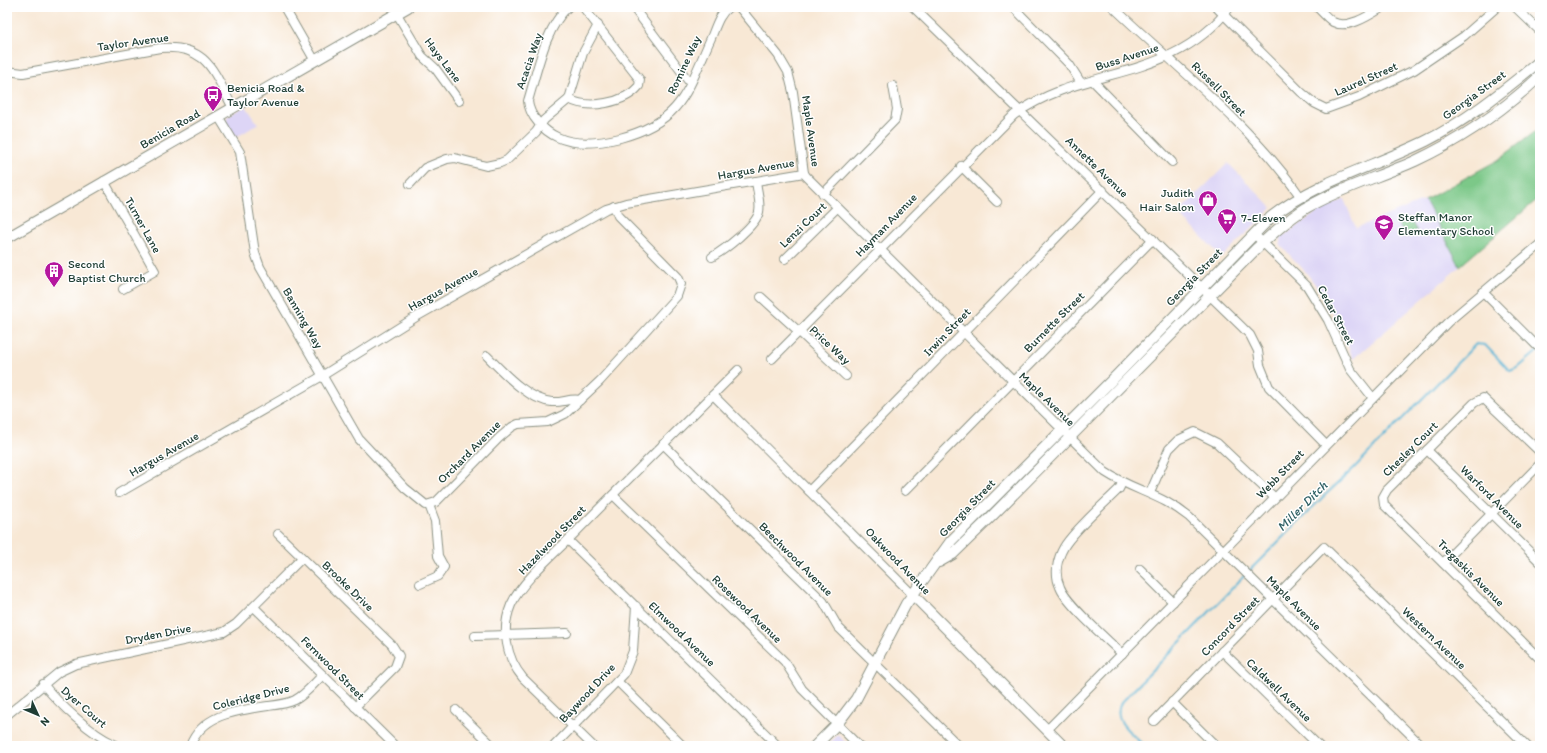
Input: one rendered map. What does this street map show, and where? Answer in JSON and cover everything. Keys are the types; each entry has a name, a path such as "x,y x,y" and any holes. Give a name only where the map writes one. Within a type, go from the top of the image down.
{"main road":[{"name":"Benicia Road","path":"7,238 408,7"},
{"name":"Georgia Street","path":"815,746 837,724 856,699 912,594 936,564 951,541 1271,217 1300,196 1349,173 1399,154 1451,128 1511,85 1540,61"},
{"name":"Georgia Street","path":"936,564 953,554 1071,438 1263,242 1287,221 1306,208 1415,160 1471,131 1540,76"},
{"name":"Oakwood Avenue","path":"912,594 1063,746"}],"street":[{"path":"284,7 315,61"},
{"name":"Acacia Way","path":"540,125 528,108 528,101 553,25 561,13 568,7"},
{"path":"569,99 583,104 598,104 615,100 631,94 639,86 640,80 583,7"},
{"path":"633,7 690,83"},
{"name":"Romine Way","path":"540,125 553,135 570,141 592,143 625,137 659,122 680,103 720,16 729,7"},
{"name":"Maple Avenue","path":"739,7 778,56 788,72 793,92 804,173 837,208 964,332 1012,382 1105,472 1122,483 1150,493 1176,506 1223,550 1422,746"},
{"name":"Annette Avenue","path":"913,7 1103,190 1250,335 1258,351 1260,365 1269,387 1326,445"},
{"path":"1013,7 1069,64 1081,83"},
{"name":"Russell Street","path":"1113,7 1168,57 1261,148 1300,196"},
{"name":"Laurel Street","path":"1216,7 1301,92 1314,103 1326,109 1359,97 1414,70 1464,36 1497,7"},
{"name":"Buss Avenue","path":"1020,110 1048,95 1081,83 1121,74 1168,57 1199,38 1230,7"},
{"path":"1317,7 1333,22 1345,25 1361,19 1382,7"},
{"path":"1515,7 1539,29"},
{"name":"Hays Lane","path":"397,14 422,56 435,68 459,101"},
{"path":"410,184 426,168 447,159 455,158 479,165 500,163 515,153 536,132 540,125 569,99 583,53 598,25"},
{"name":"Taylor Avenue","path":"7,71 23,73 160,48 181,48 195,52 204,60 217,78 233,108"},
{"path":"1093,81 1172,162"},
{"path":"824,194 895,120 897,109 893,86"},
{"name":"Hayman Avenue","path":"772,359 961,166 1020,110"},
{"name":"Banning Way","path":"218,116 240,152 255,253 260,267 359,439 426,505"},
{"path":"961,166 997,202"},
{"name":"Hargus Avenue","path":"120,493 304,387 416,317 614,206 804,173"},
{"name":"Turner Lane","path":"104,181 155,271 123,289"},
{"path":"712,257 724,251 758,215 759,203 756,181"},
{"name":"Irwin Street","path":"809,490 1103,190"},
{"name":"Orchard Avenue","path":"426,505 436,502 494,442 512,427 518,424 548,422 564,414 580,400 674,301 681,284 678,277 618,216 614,206"},
{"name":"Lenzi Court","path":"785,259 837,208"},
{"name":"Cedar Street","path":"1254,234 1307,286 1328,320 1350,369 1372,398"},
{"name":"Burnette Street","path":"905,491 1153,239"},
{"name":"Webb Street","path":"1047,730 1274,497 1448,322 1539,247"},
{"path":"1483,292 1537,346"},
{"name":"Price Way","path":"761,297 798,331 806,336 846,376"},
{"path":"487,356 515,384 533,395 551,402 573,399 580,400"},
{"name":"Hazelwood Street","path":"593,746 515,668 510,659 506,636 507,618 516,596 568,540 738,370"},
{"name":"Oakwood Avenue","path":"713,395 912,594"},
{"name":"Chesley Court","path":"1384,505 1383,497 1387,490 1462,414 1474,403 1483,398 1540,452"},
{"path":"1150,493 1169,449 1178,440 1195,432 1217,443 1274,497"},
{"name":"Beechwood Avenue","path":"663,444 823,601 838,627 959,746"},
{"name":"Warford Avenue","path":"1427,450 1540,562"},
{"path":"1443,563 1540,464"},
{"path":"1122,483 1119,489 1064,546 1058,561 1056,572 1060,588 1071,604 1122,654"},
{"name":"Rosewood Avenue","path":"613,495 785,662 802,689 859,746"},
{"path":"420,584 438,576 444,567 438,556 436,545 436,528 426,505"},
{"name":"Tregaskis Avenue","path":"1384,505 1538,654"},
{"name":"Brooke Drive","path":"278,534 392,645 399,656 395,666 355,707"},
{"name":"Elmwood Avenue","path":"568,540 778,746"},
{"name":"Concord Street","path":"1154,721 1324,547"},
{"name":"Western Avenue","path":"1324,547 1527,746"},
{"name":"Dryden Drive","path":"7,715 42,684 59,672 76,664 224,632 236,624 254,607 302,558"},
{"path":"1140,569 1173,602"},
{"name":"Baywood Drive","path":"554,746 624,674 633,651 636,606"},
{"name":"Fernwood Street","path":"254,607 395,746"},
{"path":"475,636 567,633"},
{"name":"Caldwell Avenue","path":"1222,651 1319,746"},
{"name":"Coleridge Drive","path":"190,746 199,729 212,719 225,714 295,700 307,692 323,675"},
{"path":"617,681 683,746"},
{"name":"Dyer Court","path":"42,684 55,698 103,739 114,744"},
{"path":"1172,702 1216,746"},
{"path":"456,710 493,746"}],"shaded area":[{"path":"246,106 258,124 235,138 225,123 228,115"},
{"name":"Steffan Manor Elementary School","path":"1540,128 1540,197 1353,359 1344,335 1326,299 1305,271 1280,245 1280,238 1319,211 1344,199 1356,228 1425,200 1498,160"},
{"path":"1228,163 1272,208 1222,257 1178,213"},
{"path":"838,735 849,746 827,746"}],"green space":[{"path":"1540,128 1540,197 1460,266 1425,200 1498,160"},
{"path":"1409,218 1417,231 1406,237 1398,224"}],"waterway":[{"name":"Miller Ditch","path":"1248,572 1351,471 1476,344 1485,345 1510,371 1519,367 1540,349"},
{"name":"Miller Ditch","path":"1144,746 1129,732 1121,721 1119,716 1121,703 1245,575"}],"place":[{"name":"Benicia Road & Taylor Avenue","path":"213,112"},
{"name":"Judith Hair Salon","path":"1208,217"},
{"name":"7-Eleven","path":"1227,235"},
{"name":"Steffan Manor Elementary School","path":"1384,241"},
{"name":"Second Baptist Church","path":"54,288"}]}
